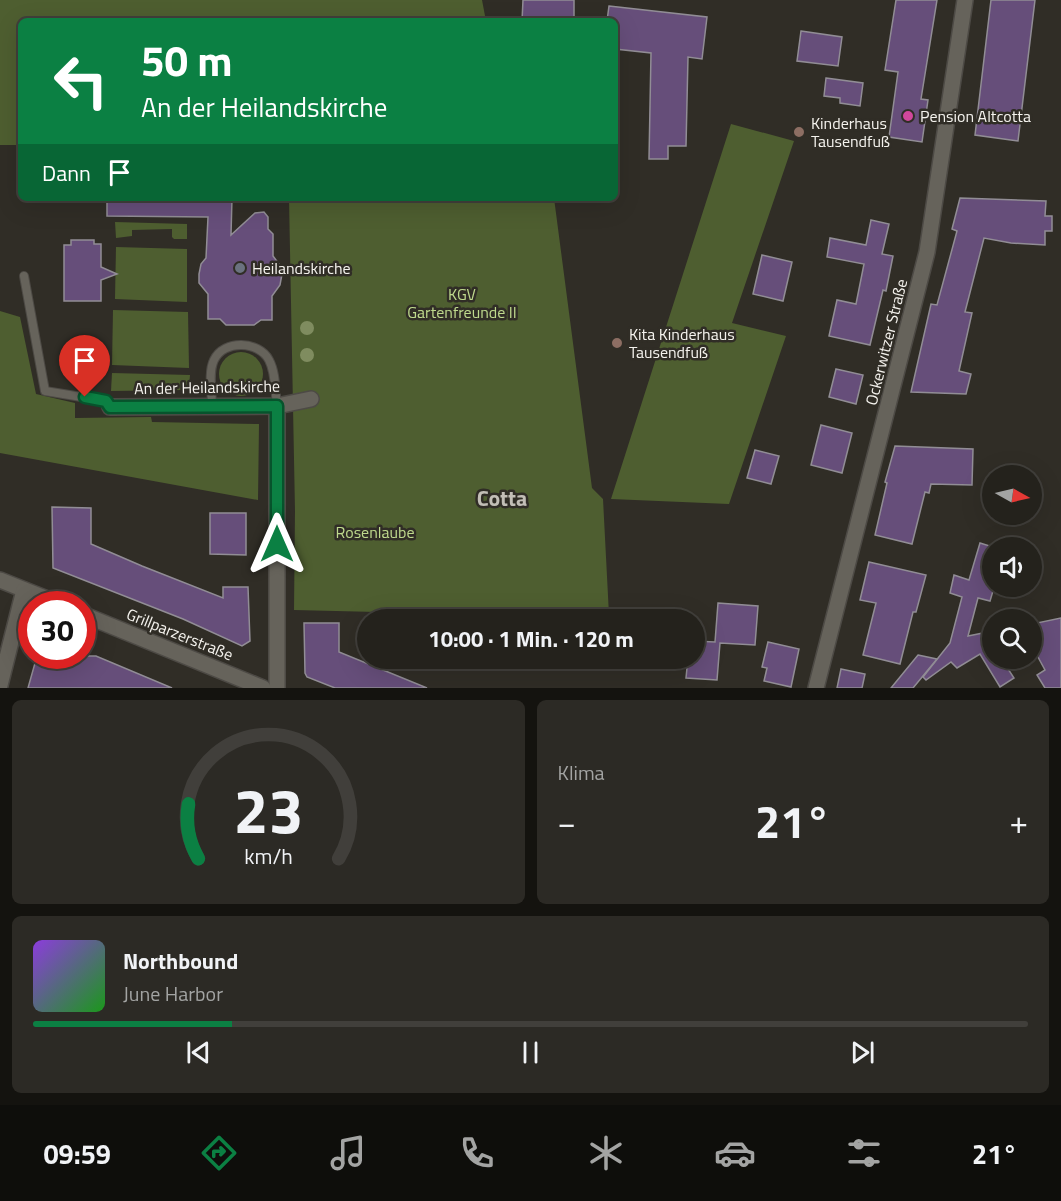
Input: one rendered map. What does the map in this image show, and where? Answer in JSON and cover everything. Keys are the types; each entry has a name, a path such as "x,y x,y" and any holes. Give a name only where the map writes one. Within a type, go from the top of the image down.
{"street":[{"name":"Ockerwitzer Straße","path":"816,688 927,252 965,0"},
{"name":"An der Heilandskirche","path":"110,407 277,406 311,399"},
{"path":"277,406 277,688"},
{"path":"0,580 24,590 0,685"},
{"name":"Grillparzerstraße","path":"96,620 263,688"}],"lane":[{"name":"An der Heilandskirche","path":"24,276 45,390 106,401 110,407"},
{"path":"212,406 213,361 219,352 228,347 241,345 253,346 265,353 271,362 277,406"}],"green space":[{"path":"0,0 482,0 485,18 18,18 18,145 0,145"},
{"path":"731,124 794,141 732,323 786,336 729,504 611,499"},
{"name":"KGV Gartenfreunde II","path":"289,201 554,201 592,488 603,499 609,609 294,610 295,511"},
{"path":"115,222 187,224 187,239 174,239 172,229 132,230 132,236 116,238"},
{"path":"116,247 187,249 187,302 115,299"},
{"path":"113,310 188,312 189,368 112,365"},
{"path":"0,311 20,317 36,394 75,403 75,418 151,417 152,422 259,424 258,500 0,453"},
{"path":"241,352 256,359 263,374 256,389 241,396 226,389 219,374 226,359"},
{"path":"112,373 190,375 189,386 184,390 111,391"}],"building":[{"path":"523,0 574,0 574,18 522,18"},
{"path":"896,0 937,0 921,99 928,100 922,142 889,137 898,72 885,70"},
{"path":"991,0 1035,0 1018,141 975,135"},
{"path":"609,6 707,17 702,59 688,57 686,146 668,146 668,159 649,159 651,53 618,49 618,18 607,18"},
{"path":"801,31 842,37 838,66 797,61"},
{"path":"826,78 863,83 860,106 840,103 840,98 824,96"},
{"path":"960,198 1046,201 1045,216 1052,216 1052,231 1045,231 1045,245 1011,243 984,238 965,312 972,313 959,371 971,374 966,394 911,392 931,304 937,305 957,231 952,229"},
{"name":"Heilandskirche","path":"107,201 232,201 231,235 255,213 264,212 268,217 268,229 273,234 273,256 282,274 280,285 272,296 272,320 261,320 254,325 226,325 220,319 208,319 208,294 199,283 199,274 201,264 206,258 208,217 107,216"},
{"path":"871,220 889,224 882,254 893,256 886,291 883,290 870,345 829,336 837,300 856,304 864,264 827,257 830,238 866,245"},
{"path":"71,240 94,240 94,244 101,244 101,267 117,274 101,280 101,301 64,301 64,245 71,245"},
{"path":"762,255 792,262 783,301 753,294"},
{"path":"836,369 863,375 856,404 829,397"},
{"path":"821,425 852,433 842,473 811,465"},
{"path":"895,446 973,449 972,485 931,484 929,493 925,492 912,544 875,535 887,483 885,482"},
{"path":"755,450 779,456 771,484 747,478"},
{"path":"52,507 91,508 91,544 142,566 223,598 223,587 248,587 250,641 242,646 183,619 53,568"},
{"path":"210,513 246,513 246,555 210,554"},
{"path":"980,543 982,544 982,597 991,597 990,601 978,598 968,636 982,633 982,657 980,654 957,668 951,662 926,680 923,677 950,643 962,597 950,593 954,575 969,580"},
{"path":"869,562 926,575 916,612 913,612 900,664 863,655 876,603 860,600"},
{"path":"718,603 758,606 755,645 720,643 717,680 686,678 687,669 705,669 705,642 715,642"},
{"path":"1061,618 1061,688 1045,688 1037,675 1045,670 1042,664 1042,622"},
{"path":"304,623 339,623 339,652 357,659 357,669 381,669 427,688 335,688 307,677"},
{"path":"768,642 799,649 791,687 764,681 767,668 762,667"},
{"path":"918,655 937,659 913,688 891,688"},
{"path":"96,656 172,688 28,688 33,669 96,669"},
{"path":"841,669 865,674 862,688 837,688"},
{"path":"989,669 1008,669 1014,678 1000,687"}],"place":[{"name":"Pension Altcotta","path":"908,116"},
{"name":"Kinderhaus Tausendfuß","path":"799,132"},
{"name":"Heilandskirche","path":"240,268"},
{"name":"Kita Kinderhaus Tausendfuß","path":"617,343"}],"district":[{"name":"Cotta","path":"502,498"}],"route":[{"path":"85,397 106,401 110,407 277,406 277,544"}],"park label":[{"name":"Rosenlaube","path":"375,532"}]}
